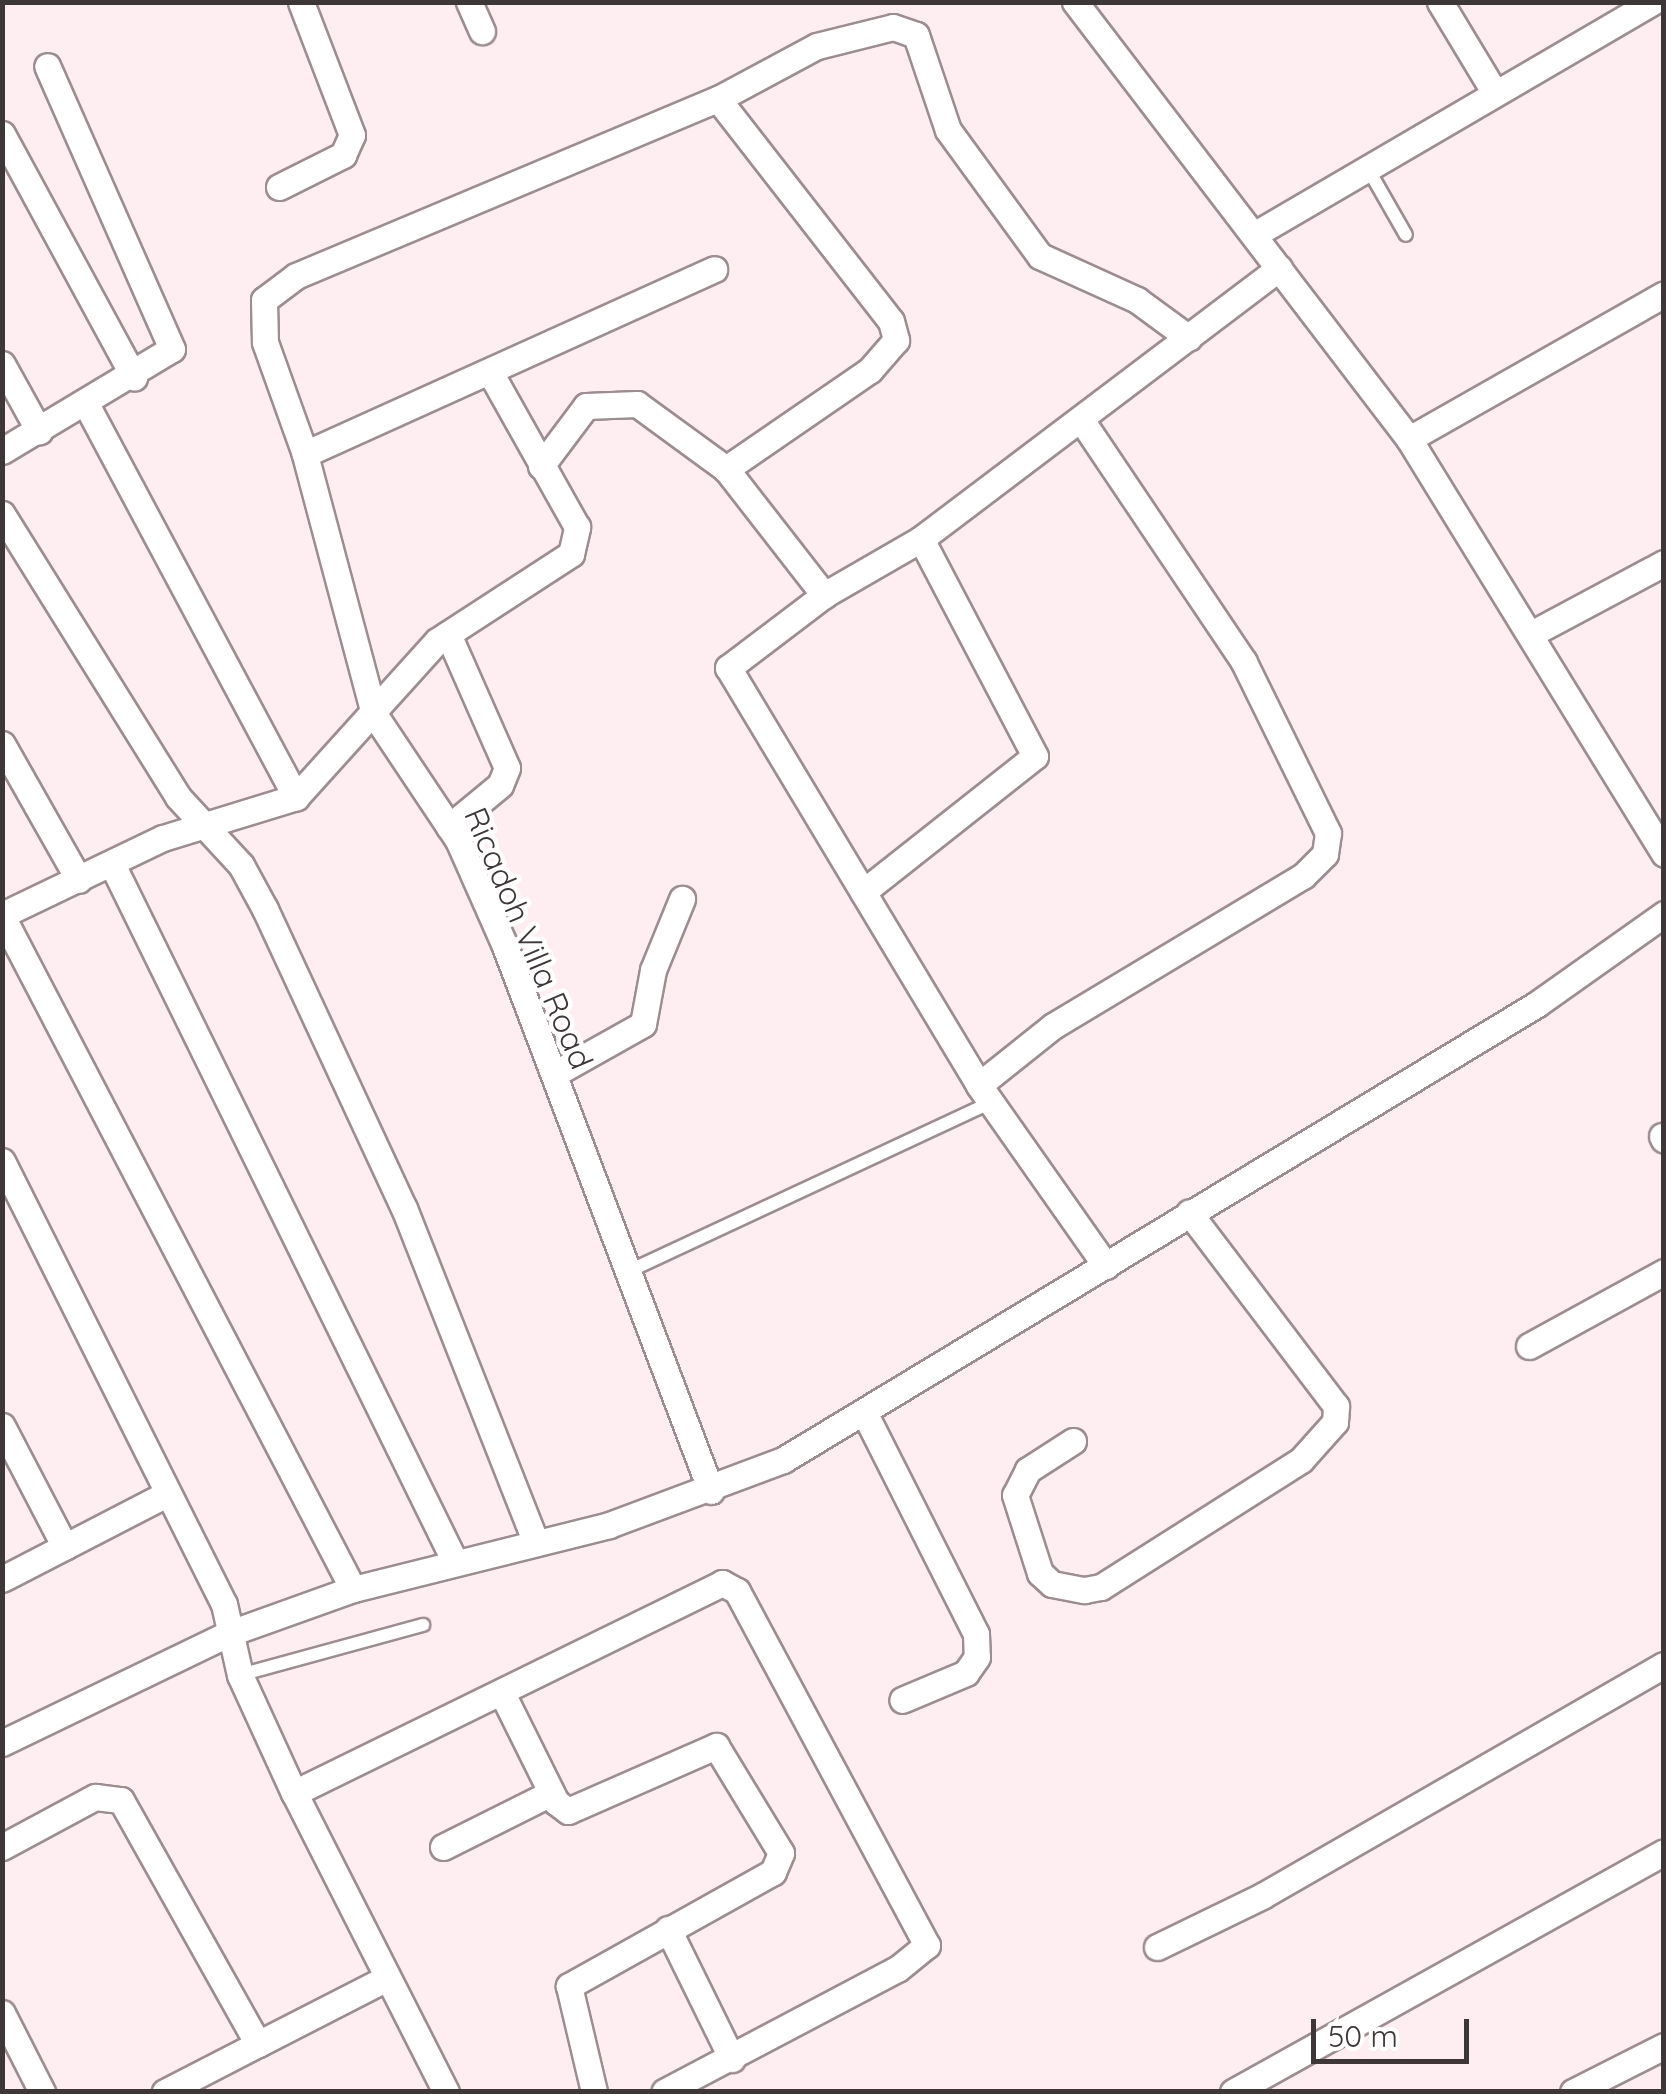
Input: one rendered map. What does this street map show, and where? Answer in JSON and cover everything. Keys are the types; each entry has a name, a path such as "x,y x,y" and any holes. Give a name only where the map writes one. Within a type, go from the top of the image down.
{"street":[{"path":"279,187 343,155 352,135 300,2"},
{"path":"469,2 482,31"},
{"path":"1074,2 1257,233 1409,439 1664,854"},
{"path":"1440,2 1495,93"},
{"path":"1257,233 1652,2"},
{"path":"726,469 870,370 896,340 891,320 718,99 855,31 893,27 916,35 948,130 1040,256 1137,300 1188,338"},
{"path":"2,451 168,358 172,336 47,66"},
{"name":"Ricadoh Villa Road","path":"711,1490 625,1274 554,1074 449,827 374,714 305,454 264,342 264,300 296,276 718,99"},
{"path":"2,134 134,377"},
{"path":"1106,1266 985,1093 728,677 736,658 824,595 921,539 1082,422 1280,268"},
{"path":"305,454 714,269"},
{"path":"1409,439 1664,294"},
{"path":"2,364 39,430"},
{"path":"353,1590 2,916 203,826 296,797 448,634 571,554 577,527 490,372"},
{"path":"541,466 576,414 615,400 637,404 726,469 805,580 824,595"},
{"path":"86,404 296,797"},
{"path":"985,1093 1052,1026 1303,876 1324,854 1328,833 1244,662 1082,422"},
{"path":"2,514 203,826 241,865 272,924 404,1208 536,1543"},
{"path":"863,892 1035,756 921,539"},
{"path":"1532,634 1660,573"},
{"path":"448,634 507,768 500,785 449,827"},
{"path":"2,744 79,880"},
{"path":"112,864 454,1562"},
{"path":"554,1074 643,1024 654,970 682,899"},
{"path":"2,1743 230,1634 353,1590 536,1543 711,1490 866,1416 1190,1212 1537,1004 1664,914"},
{"path":"2,1161 224,1604 240,1676 294,1793 446,2092"},
{"path":"1073,1442 1028,1470 1014,1495 1040,1573 1052,1584 1084,1590 1101,1587 1301,1460 1336,1422 1336,1406 1190,1212"},
{"path":"1529,1346 1664,1272"},
{"path":"866,1416 976,1634 977,1657 966,1673 902,1700"},
{"path":"5,1436 65,1547"},
{"path":"2,1579 167,1494"},
{"path":"294,1793 502,1693 708,1585 737,1591 927,1945 732,2059 664,2092"},
{"path":"1157,1946 1262,1896 1664,1665"},
{"path":"502,1693 551,1793 568,1811 589,1807 706,1747 724,1749 781,1852 780,1865 569,1986 594,2092"},
{"path":"443,1847 551,1793"},
{"path":"2,1846 95,1797 121,1800 258,2044"},
{"path":"1233,2092 1664,1852"},
{"path":"668,1928 732,2059"},
{"path":"165,2092 205,2082 258,2044 387,1978"},
{"path":"2,2014 42,2092"},
{"path":"1573,2092 1664,2046"}],"lane":[{"path":"1366,167 1406,235"},
{"path":"625,1274 985,1093"},
{"path":"240,1676 423,1624"}]}
